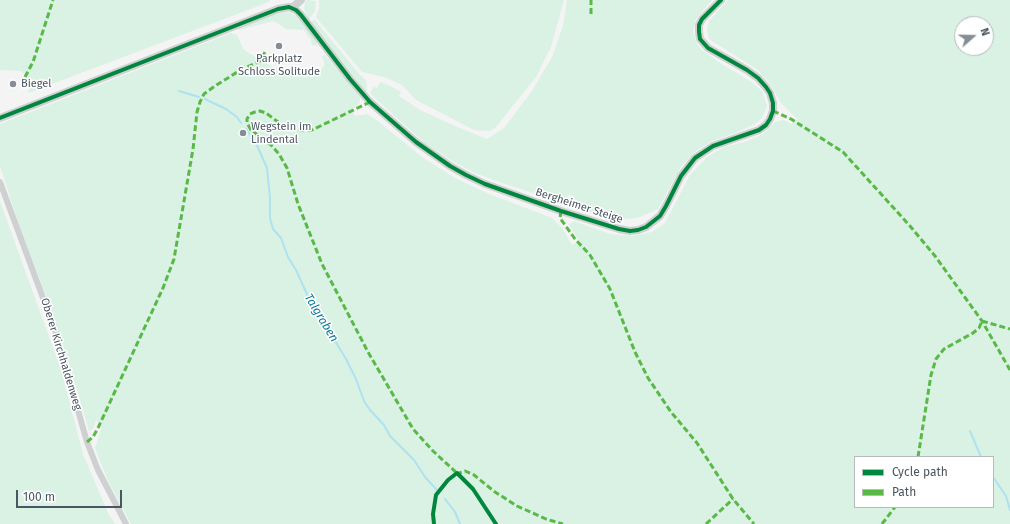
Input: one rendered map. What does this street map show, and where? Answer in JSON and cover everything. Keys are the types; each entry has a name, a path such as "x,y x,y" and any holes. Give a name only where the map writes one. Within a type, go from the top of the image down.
{"street":[{"path":"0,118 278,8 292,8 301,0"},
{"name":"Bergheimer Steige","path":"292,8 301,15 350,79 370,102 416,142 450,166 485,184 582,218 630,231 646,227 660,216 681,176 695,158 713,146 759,130 766,125 773,111 770,93 758,78 747,70 708,48 700,39 698,32 702,19 721,0"},
{"name":"Oberer Kirchhaldenweg","path":"0,182 56,333 87,442 98,470 126,524"}],"green space":[{"path":"0,0 270,0 269,2 28,93 31,81 21,71 0,70"},
{"path":"307,0 316,1 315,11 309,19 304,9"},
{"path":"319,0 564,0 551,47 536,77 495,128 490,131 474,130 416,100 402,85 387,78 362,72 316,17 319,8"},
{"path":"567,0 712,0 696,19 693,32 697,44 703,51 750,81 762,91 767,106 762,118 755,124 712,141 697,150 682,165 658,209 640,217 630,219 612,218 587,211 576,202 574,196 569,195 562,202 475,173 454,162 426,144 370,93 373,87 377,88 380,82 388,85 401,92 399,96 420,110 487,139 504,128 532,91 552,57 563,26"},
{"path":"728,0 1010,0 1010,524 131,524 108,481 95,448 102,427 96,420 93,429 89,431 68,359 19,225 0,166 0,124 231,33 237,35 244,50 269,65 288,73 317,72 322,69 325,64 322,57 325,55 360,97 360,102 352,109 355,116 367,114 374,118 422,157 455,178 489,194 552,218 563,229 572,245 579,241 569,225 574,221 610,234 632,236 652,232 665,223 690,175 707,157 724,147 745,142 763,134 775,122 784,120 791,124 797,119 781,103 771,85 758,70 709,39 707,30 709,21"},
{"path":"288,12 296,16 301,21 317,41 317,46 312,45 311,40 304,30 286,29 274,21 239,30 237,28 277,13"},
{"path":"314,19 360,75 366,80 366,92 311,23"},
{"path":"0,201 61,370 83,454 108,513 115,524 0,524"}],"waterway":[{"name":"Talgraben","path":"179,91 199,97"},
{"name":"Talgraben","path":"205,99 226,109 237,117 241,123"},
{"name":"Talgraben","path":"246,129 256,143 267,168 270,218 273,229 281,238 288,257 296,270 316,314 326,326 346,359 356,379 364,401 370,410 384,425 390,436 414,460 425,477 437,490"},
{"path":"970,431 981,456"},
{"path":"994,478 1006,496 1010,510"},
{"name":"Talgraben","path":"445,499 455,512 460,524"}],"marked path":[{"path":"25,77 33,62 53,0"},
{"path":"591,0 591,14"},
{"path":"87,442 93,437 98,428 163,288 174,259 193,149 197,112 200,102 204,94 215,86 239,71 260,61 265,52"},
{"path":"370,102 312,130 305,131 282,125 266,113 260,111 250,114 247,119 247,123 251,130 271,145 279,154 287,168 298,204 322,264 368,352 413,429 433,451 459,475"},
{"path":"773,111 791,119 843,152 935,256 982,321 1010,370"},
{"path":"561,211 560,218 575,239 590,255 610,289 635,352 648,378 671,412 697,443 733,499 754,524"},
{"path":"982,321 1010,329"},
{"path":"918,456 931,375 936,359 944,349 973,333 979,328 982,321"},
{"path":"456,474 465,471 474,475 495,492 517,506 546,519 563,524"},
{"path":"706,524 733,499"},
{"path":"882,524 894,508"}],"cycle path":[{"path":"0,118 278,9 289,7 296,10 301,15 350,79 370,102 416,142 450,166 485,184 561,211 619,229 630,231 638,230 646,227 660,216 681,176 695,158 713,146 759,130 766,125 773,111 773,103 770,93 758,78 747,70 708,48 700,39 699,25 702,19 721,0"},
{"path":"434,524 433,514 436,495 448,480 457,473 473,489 496,524"}],"place":[{"name":"Parkplatz Schloss Solitude","path":"279,46"},
{"name":"Biegel","path":"13,84"},
{"name":"Wegstein im Lindental","path":"243,133"}]}
